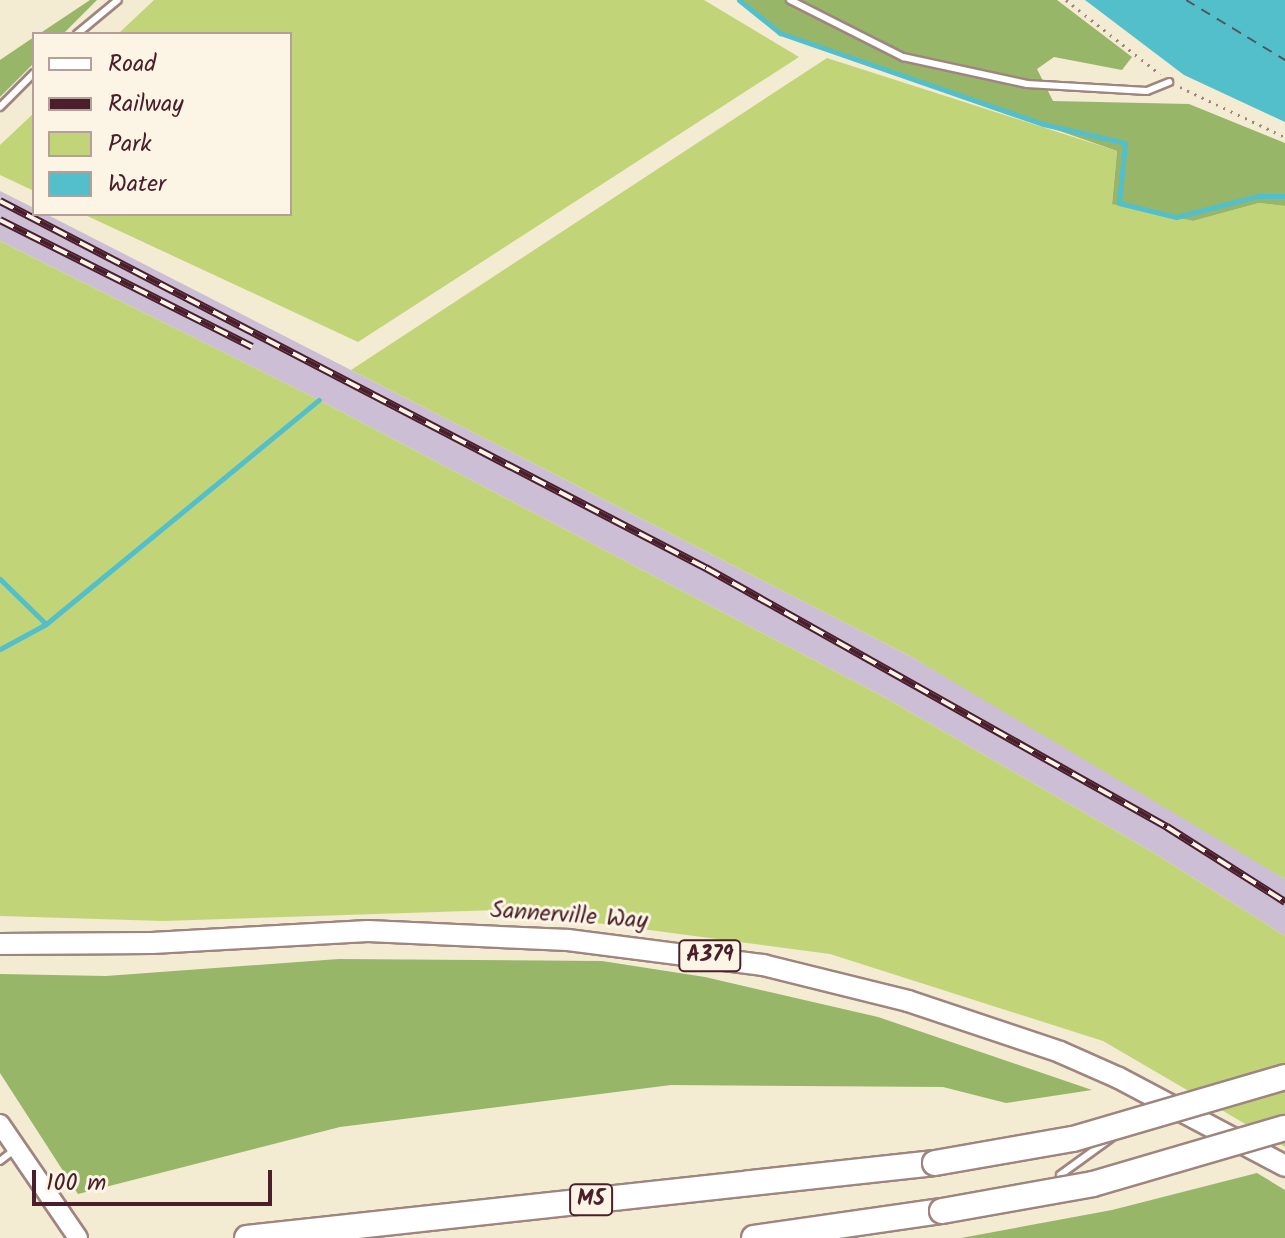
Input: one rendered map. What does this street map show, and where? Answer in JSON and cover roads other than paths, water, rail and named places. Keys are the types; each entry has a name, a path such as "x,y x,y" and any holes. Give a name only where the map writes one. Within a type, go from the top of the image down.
{"highway":[{"name":"M5","path":"247,1238 935,1163 1136,1123 1285,1077"},
{"path":"754,1238 942,1211 1093,1184 1285,1128"}],"main road":[{"name":"Sannerville Way","path":"0,944 152,943 368,931 660,949 777,968 908,1001 1060,1052 1163,1100 1285,1166"}],"street":[{"path":"0,1124 78,1238"}],"lane":[{"path":"79,32 118,0"},
{"path":"790,0 903,57 1027,84 1147,91 1169,82"},
{"path":"0,107 32,75"},
{"path":"1060,1175 1163,1100"},
{"path":"0,1161 18,1147"}],"water":[{"path":"1085,0 1285,0 1285,122 1184,75"}],"waterway":[{"path":"739,0 780,33 1043,124 1125,143 1119,203 1176,217 1258,196 1285,196"},
{"path":"0,649 46,624 319,400"},
{"path":"0,579 46,624"}],"railway":[{"path":"0,201 706,568 1167,827 1285,902"},
{"path":"0,220 252,347"}]}
